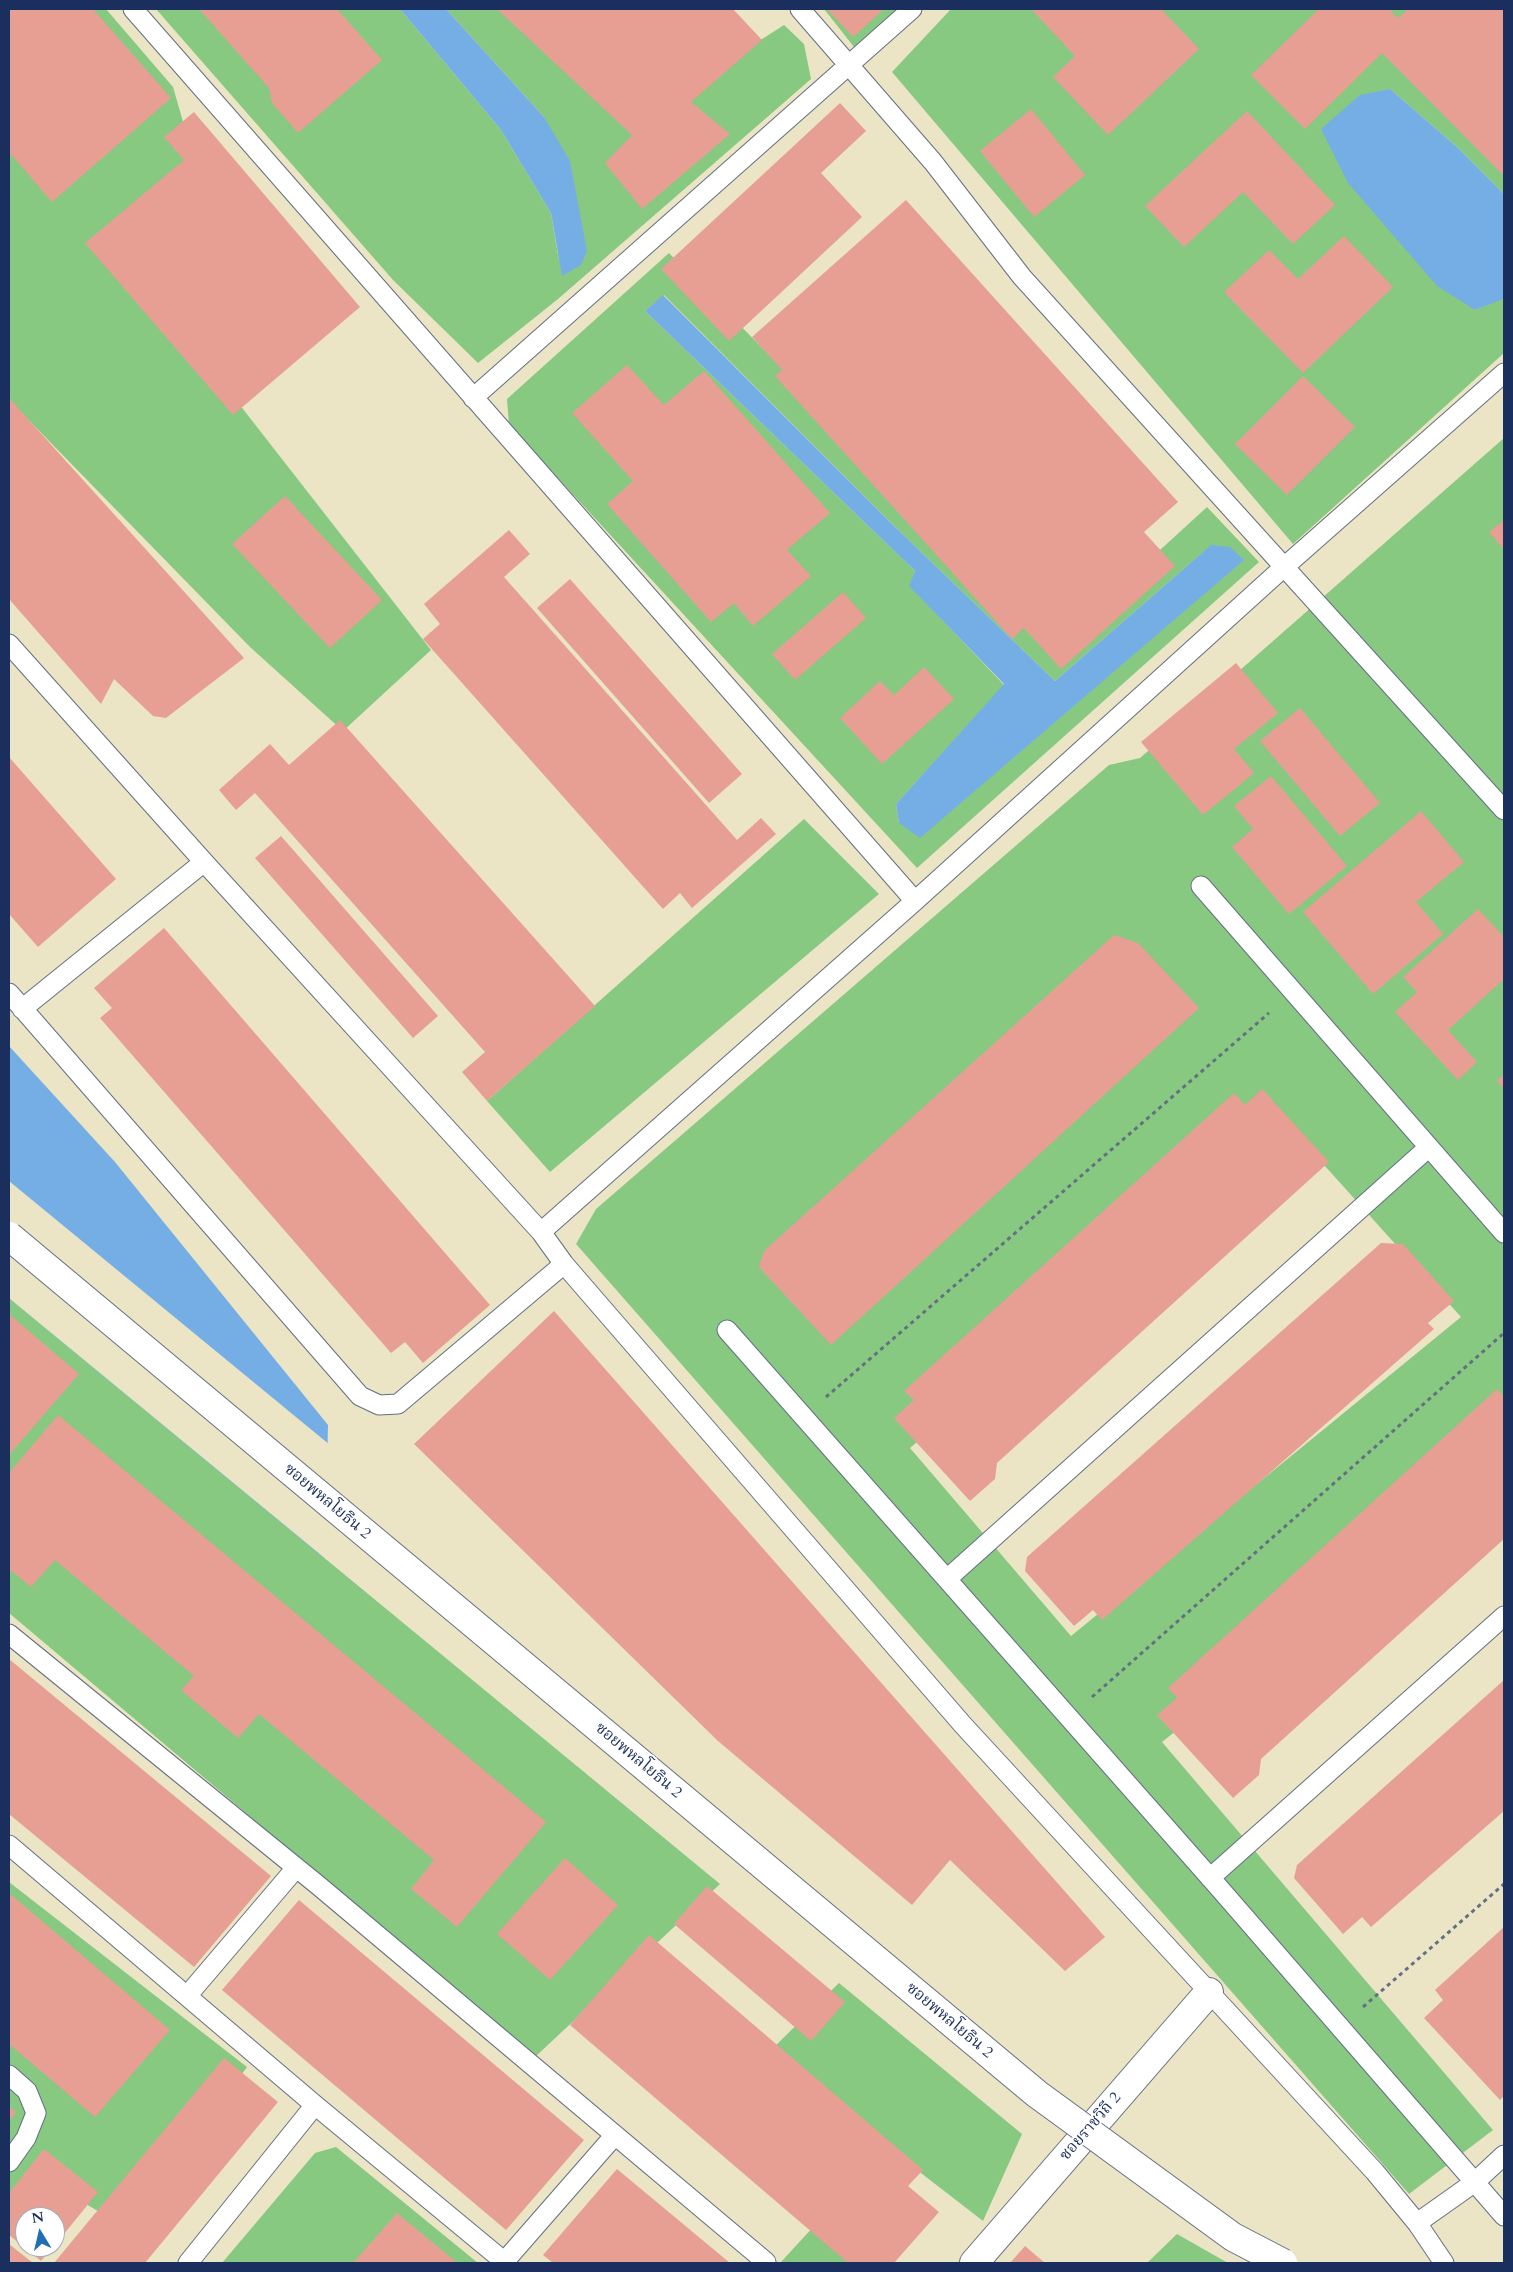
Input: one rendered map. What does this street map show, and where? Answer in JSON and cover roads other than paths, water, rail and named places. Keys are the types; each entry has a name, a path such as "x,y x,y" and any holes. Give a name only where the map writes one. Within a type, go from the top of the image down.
{"street":[{"name":"ซอยพหลโยธิน 2","path":"9,1236 1037,2094 1233,2237 1283,2263"},
{"name":"ซอยราชวิถี 2","path":"974,2263 1209,1992"}],"lane":[{"path":"133,9 915,901"},
{"path":"800,9 850,64 933,162 1022,277 1504,810"},
{"path":"473,398 912,9"},
{"path":"541,1232 915,901 1284,567 1504,373"},
{"path":"9,644 204,862 541,1232 564,1264 963,1725 1374,2172 1417,2223 1444,2263"},
{"path":"22,1009 204,862"},
{"path":"1201,886 1504,1233"},
{"path":"9,993 360,1396 379,1405 398,1404 564,1264"},
{"path":"947,1579 1429,1147"},
{"path":"726,1330 1210,1878 1504,2216"},
{"path":"1210,1878 1504,1616"},
{"path":"9,1634 296,1868 766,2262"},
{"path":"9,1845 315,2105 505,2263 615,2135"},
{"path":"187,1996 296,1868"},
{"path":"9,2075 27,2091 36,2113 26,2138 9,2162"},
{"path":"188,2263 315,2105"},
{"path":"1417,2223 1475,2182 1504,2155"}],"water":[{"path":"400,9 446,9 544,117 570,161 587,251 581,265 562,276 551,213 501,130"},
{"path":"1390,89 1457,147 1504,194 1503,299 1475,310 1437,286 1348,183 1321,129 1360,95"},
{"path":"663,295 892,524 1055,681 1211,545 1230,547 1244,560 920,838 899,823 896,804 1004,684 909,586 915,571 645,311"},
{"path":"9,1046 115,1162 328,1425 325,1559 9,1298"}]}
